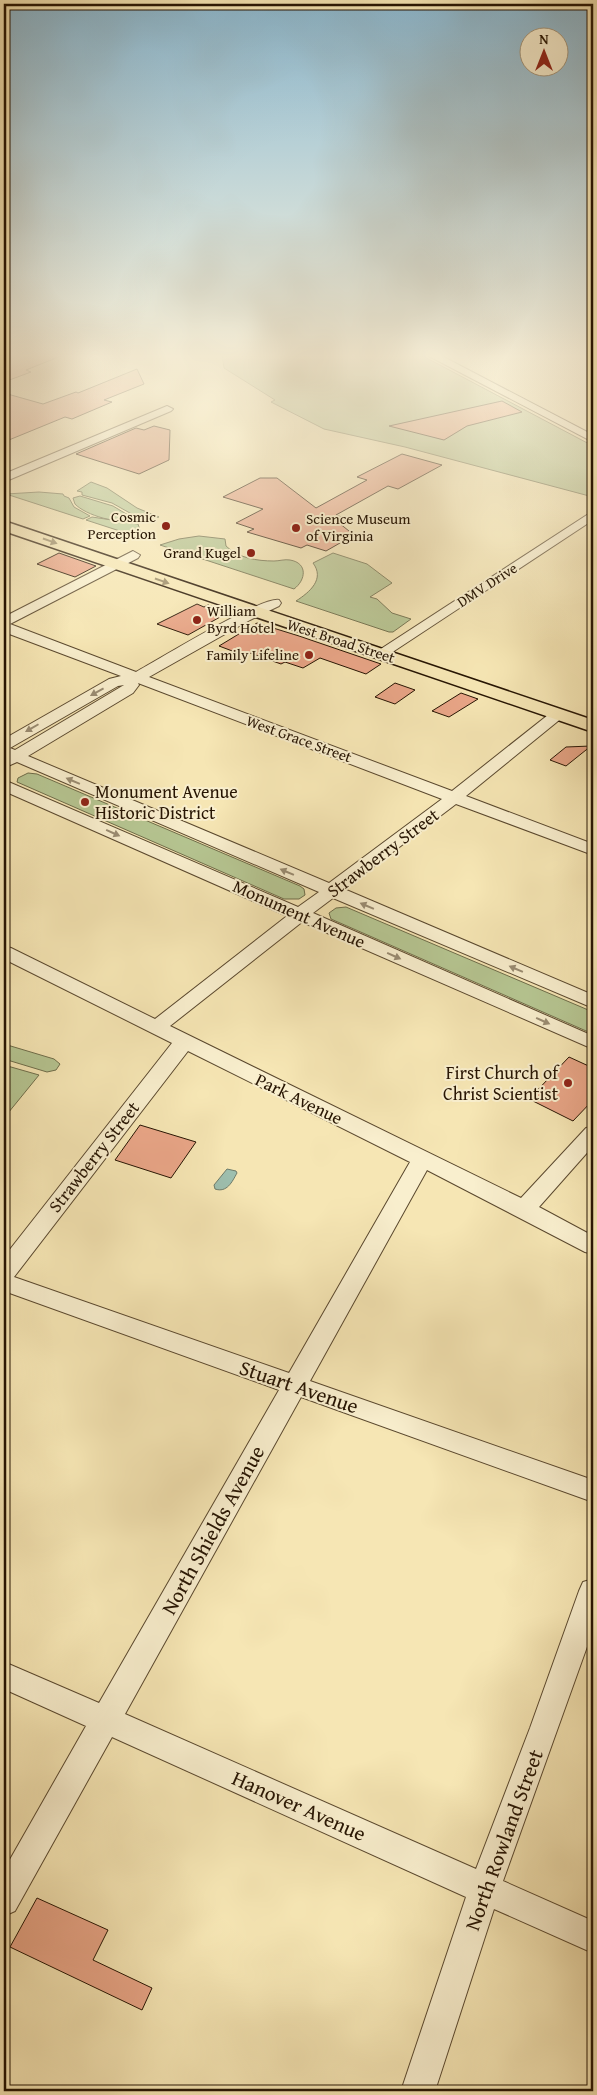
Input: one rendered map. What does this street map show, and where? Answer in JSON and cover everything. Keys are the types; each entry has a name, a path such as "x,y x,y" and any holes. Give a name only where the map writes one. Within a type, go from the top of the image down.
{"main road":[{"name":"West Broad Street","path":"4,513 134,554 274,603 388,650 593,726"},
{"name":"West Broad Street","path":"4,526 254,612 593,711"}],"street":[{"path":"4,478 66,452"},
{"name":"DMV Drive","path":"388,650 593,515"},
{"path":"4,622 134,554"},
{"path":"7,754 128,690 136,678 254,612 274,603"},
{"name":"West Grace Street","path":"4,627 593,850"},
{"name":"Strawberry Street","path":"157,1026 456,798 512,754 558,714"},
{"name":"Monument Avenue","path":"7,754 593,1002"},
{"name":"Monument Avenue","path":"4,785 593,1043"},
{"name":"Park Avenue","path":"4,952 524,1209 593,1246"},
{"name":"Strawberry Street","path":"4,1273 184,1042"},
{"path":"524,1209 593,1133"},
{"name":"North Shields Avenue","path":"4,1900 422,1160"},
{"name":"Stuart Avenue","path":"4,1282 593,1491"},
{"name":"North Rowland Street","path":"418,2091 484,1889 545,1728 593,1591"},
{"name":"Hanover Avenue","path":"4,1675 593,1937"}],"green space":[{"path":"423,452 593,452 593,497"},
{"path":"91,482 107,488 137,508 159,517 145,519 137,517 112,503 82,495 82,492 77,491"},
{"path":"39,492 63,494 69,498 74,507 90,516 83,519 6,494"},
{"path":"80,496 113,506 133,518 120,521 112,520 87,512 75,504 73,498"},
{"path":"92,517 138,524 142,536 126,533 86,520"},
{"path":"199,536 225,539 226,546 248,558 296,562 302,568 303,577 294,589 160,545 179,539"},
{"path":"333,553 367,564 392,583 370,597 377,599 392,613 411,619 393,632 389,632 296,601 311,589 317,580 316,569 313,563"},
{"path":"28,773 37,774 300,886 304,889 305,895 299,899 284,899 17,782 18,778"},
{"path":"346,907 593,1012 593,1034 331,919 329,913 336,908"},
{"path":"4,1044 54,1059 60,1064 56,1070 47,1072 4,1059"},
{"path":"4,1065 39,1075 4,1118"}],"shaded area":[{"path":"227,1169 236,1171 237,1173 233,1180 226,1188 215,1189 214,1185"}],"building":[{"path":"81,452 169,452 169,460 139,474 76,454"},
{"path":"402,454 442,465 398,489 388,486 336,515 347,519 339,523 354,535 326,551 307,545 301,548 247,532 254,529 236,523 263,509 223,497 260,478 277,478 316,508 367,480 357,477"},
{"path":"59,553 96,566 75,577 37,564"},
{"name":"William Byrd Hotel","path":"197,604 204,607 208,605 229,612 188,635 157,624"},
{"path":"257,623 381,664 366,674 320,658 303,668 285,662 281,664 247,652 243,655 219,646"},
{"path":"395,683 415,690 395,704 375,697"},
{"path":"461,693 478,699 449,717 432,711"},
{"path":"591,746 566,766 550,760 566,747"},
{"name":"First Church of Christ Scientist","path":"569,1057 593,1068 593,1100 573,1121 529,1099"},
{"path":"140,1125 196,1142 171,1178 115,1160"},
{"path":"37,1898 108,1930 93,1960 152,1988 142,2010 10,1947"}],"place":[{"name":"Cosmic Perception","path":"166,526"},
{"name":"Science Museum of Virginia","path":"296,528"},
{"name":"Grand Kugel","path":"251,553"},
{"name":"William Byrd Hotel","path":"197,620"},
{"name":"Family Lifeline","path":"309,655"},
{"name":"Monument Avenue Historic District","path":"85,802"},
{"name":"First Church of Christ Scientist","path":"568,1083"}]}
